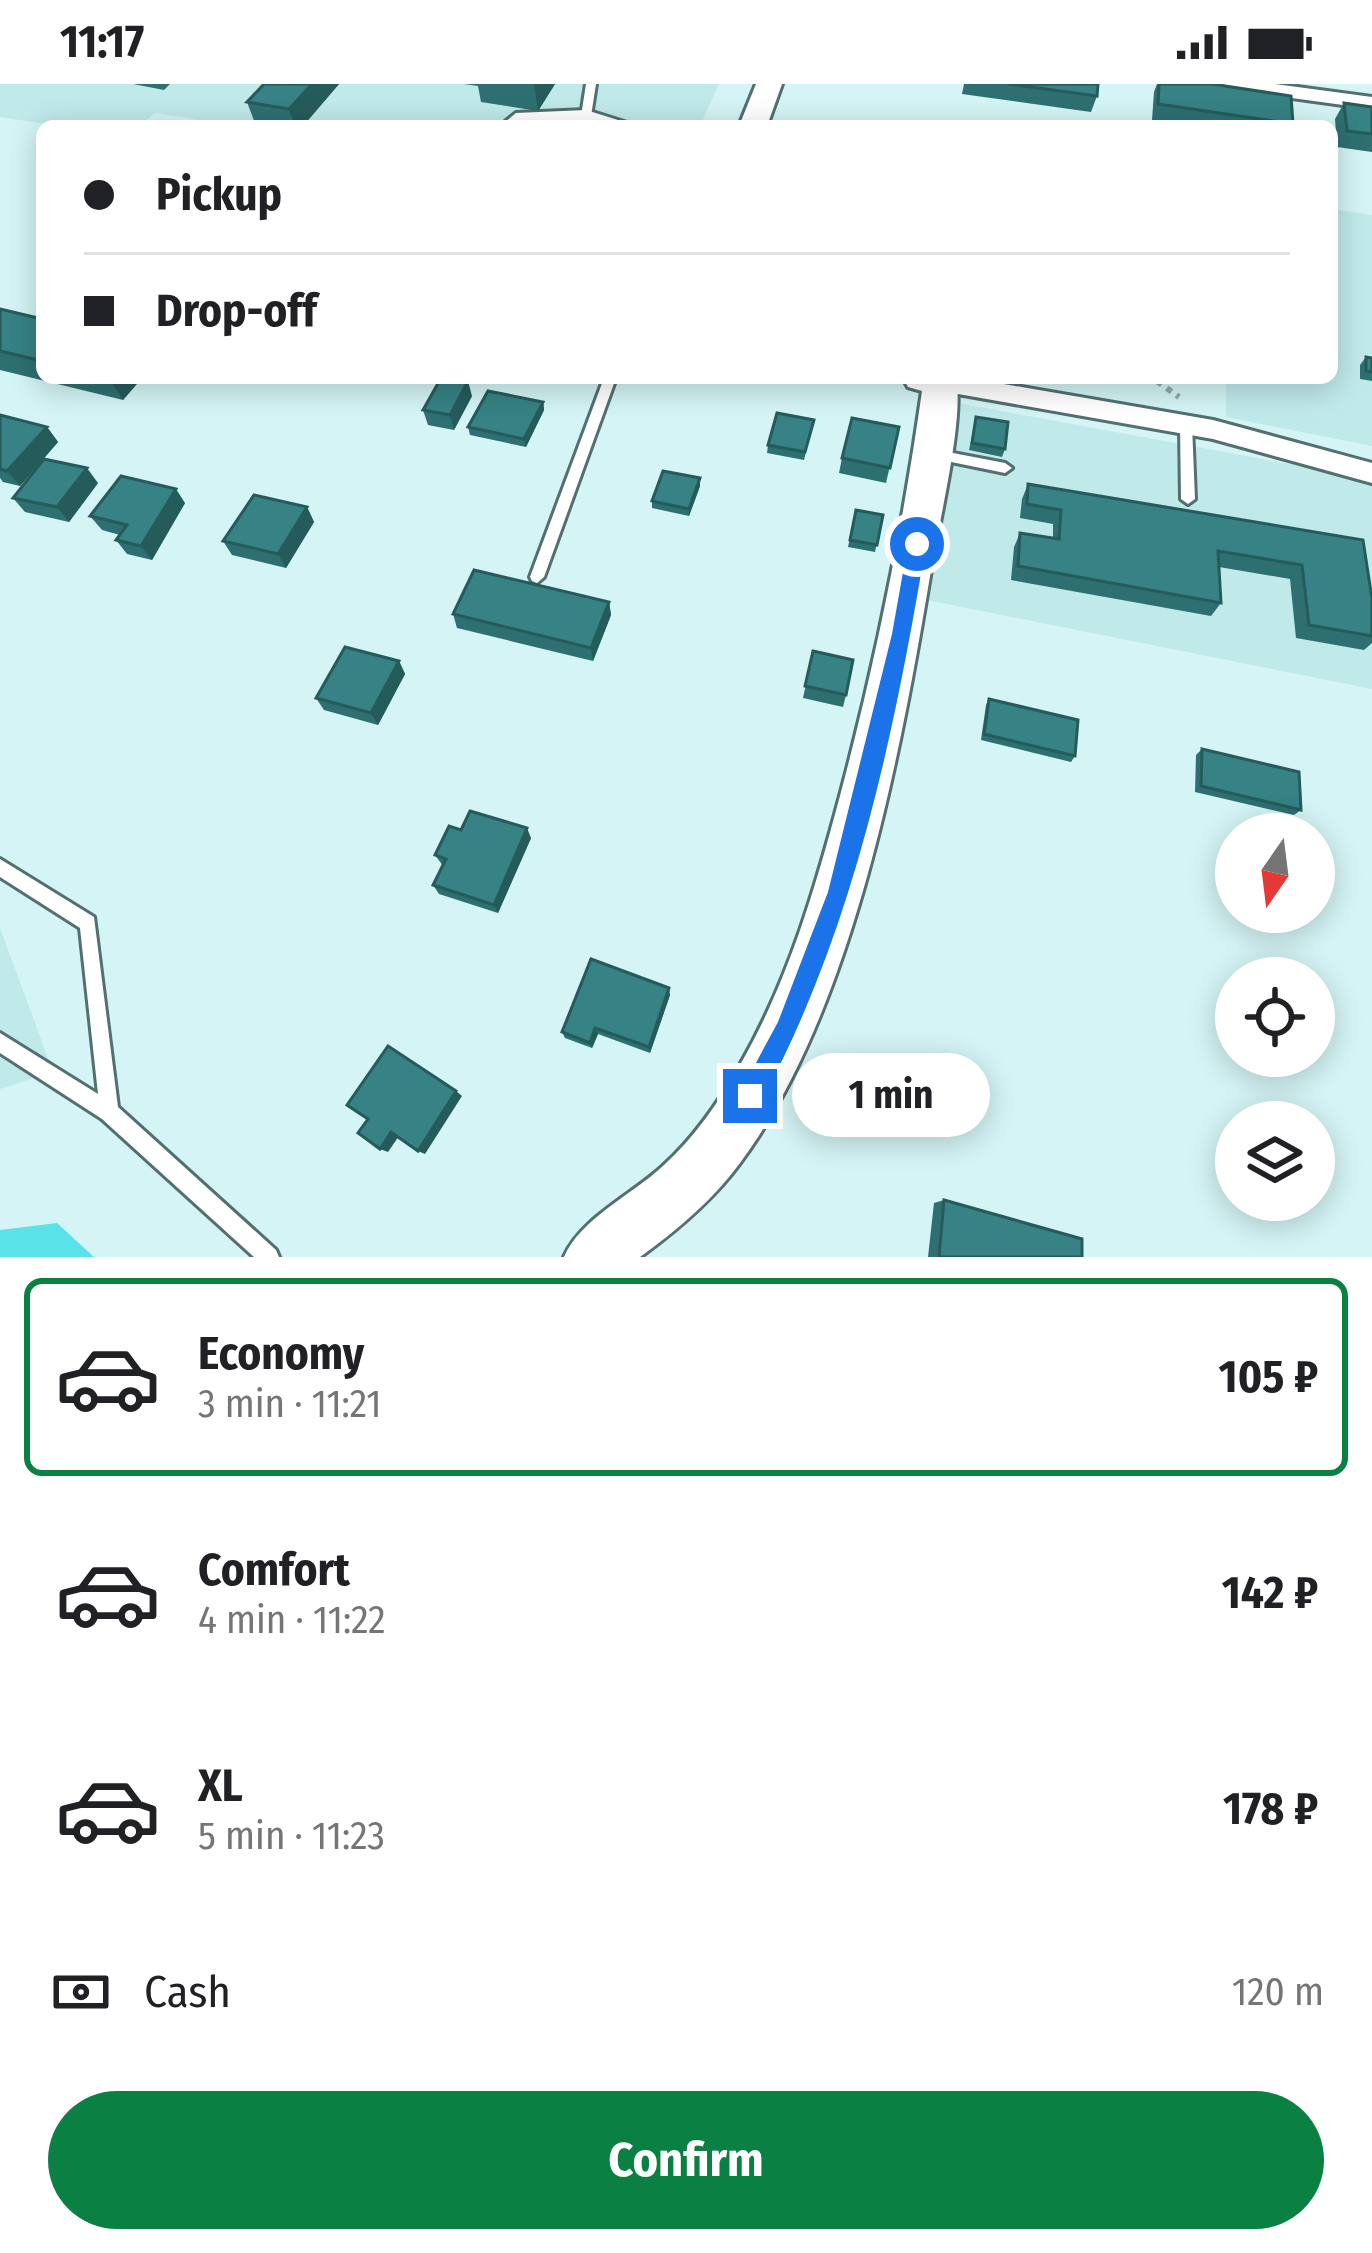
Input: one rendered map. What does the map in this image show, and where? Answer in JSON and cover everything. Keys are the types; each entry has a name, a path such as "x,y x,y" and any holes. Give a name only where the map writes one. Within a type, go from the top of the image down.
{"street":[{"path":"755,120 769,84"},
{"path":"1233,84 1372,103"},
{"path":"515,120 586,116 603,120"},
{"path":"593,1257 654,1213 731,1130 788,1029 839,892 902,634 932,454 931,384"},
{"path":"954,384 1186,425 1325,456 1372,473"}],"lane":[{"path":"586,116 591,84"},
{"path":"537,577 608,384"},
{"path":"1186,425 1188,499"},
{"path":"932,454 1005,468"},
{"path":"0,867 88,923 109,1112"},
{"path":"0,1042 109,1112 269,1257"}],"shaded area":[{"path":"0,84 719,84 703,120 200,120 155,113 147,120 36,122 0,117"},
{"path":"1338,210 1372,215 1372,446 1226,417 1226,384 1338,384"},
{"path":"958,403 1322,470 1372,486 1372,689 927,600"},
{"path":"0,928 53,1072 0,1089"},
{"path":"57,1223 94,1257 0,1257 0,1230"}],"building":[{"path":"264,84 312,84 289,109 247,102"},
{"path":"1008,84 1098,84 1097,96"},
{"path":"1159,84 1212,84 1291,96 1293,120 1266,120 1158,104"},
{"path":"1344,103 1372,107 1372,134 1347,131"},
{"path":"0,309 36,318 36,360 0,351"},
{"path":"438,384 466,384 450,415 423,410"},
{"path":"488,391 543,402 524,439 468,427"},
{"path":"777,413 814,420 805,452 768,445"},
{"path":"0,415 47,427 7,471 0,469"},
{"path":"976,417 1008,422 1005,449 972,443"},
{"path":"852,418 899,427 890,468 842,458"},
{"path":"44,459 87,468 57,507 13,498"},
{"path":"663,471 700,478 689,509 652,501"},
{"path":"121,476 176,489 141,546 116,540 127,525 90,516"},
{"path":"1028,484 1363,540 1372,636 1309,625 1302,565 1218,551 1221,603 1018,566 1020,533 1059,539 1061,510 1027,504"},
{"path":"254,495 307,507 278,554 223,541"},
{"path":"856,510 883,515 877,545 850,540"},
{"path":"474,570 609,602 591,648 453,614"},
{"path":"345,647 399,661 371,713 316,698"},
{"path":"813,651 853,660 846,695 805,686"},
{"path":"989,699 1078,720 1075,756 984,734"},
{"path":"1202,749 1299,772 1301,810 1201,786"},
{"path":"470,811 527,828 494,905 433,885 446,859 435,855 449,826 461,830"},
{"path":"591,959 669,988 649,1047 595,1028 590,1043 562,1032"},
{"path":"388,1046 456,1091 418,1151 391,1132 380,1149 358,1133 368,1119 347,1105"},
{"path":"944,1200 1082,1239 1082,1257 939,1257"}],"route":[{"path":"750,1096 788,1029 839,892 902,634 917,544"}]}
